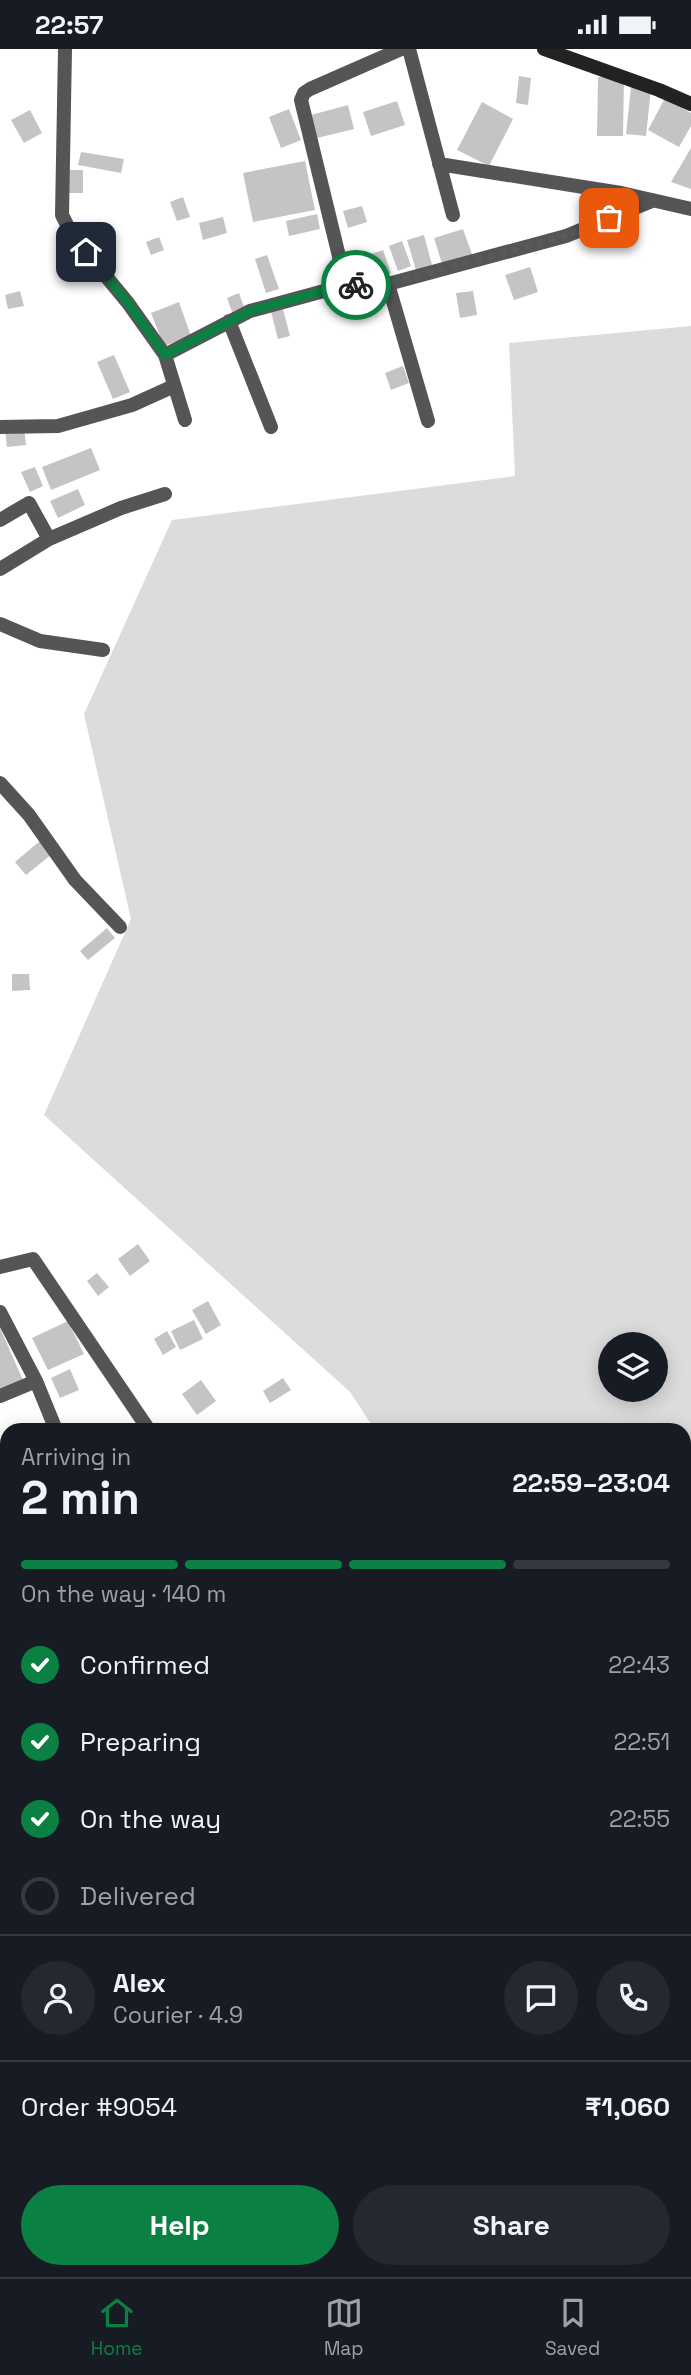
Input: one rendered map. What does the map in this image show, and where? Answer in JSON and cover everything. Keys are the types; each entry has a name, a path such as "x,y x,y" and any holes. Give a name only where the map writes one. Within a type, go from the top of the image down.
{"street":[{"path":"65,49 62,215 72,235 128,303 165,355 185,420"},
{"path":"346,285 301,100 304,93 310,89 401,49"},
{"path":"409,49 453,215"},
{"path":"544,49 691,104"},
{"path":"439,164 621,193 691,209"},
{"path":"165,355 250,311 346,285 388,284 566,236 652,201"},
{"path":"388,284 428,421"},
{"path":"229,321 271,427"},
{"path":"0,427 58,426 132,405 174,386"},
{"path":"0,569 49,539 121,508 164,494"},
{"path":"0,520 29,503 49,539"},
{"path":"0,624 40,641 103,650"},
{"path":"0,783 29,815 75,880 120,927"},
{"path":"0,1267 33,1259 144,1423"},
{"path":"0,1312 36,1381 53,1423"},
{"path":"0,1396 36,1381"}],"shaded area":[{"path":"691,326 691,1423 370,1423 350,1392 44,1115 131,919 84,714 172,520 515,476 509,343"}],"building":[{"path":"519,76 531,78 528,105 516,103"},
{"path":"598,77 624,77 623,136 597,136"},
{"path":"631,87 651,89 646,136 626,134"},
{"path":"665,98 691,113 691,126 679,147 648,130"},
{"path":"397,101 405,125 371,136 363,112"},
{"path":"482,102 513,119 489,166 457,150"},
{"path":"348,105 354,129 317,138 311,115"},
{"path":"289,109 301,140 281,148 269,117"},
{"path":"30,110 42,133 24,143 11,120"},
{"path":"691,148 691,189 671,182"},
{"path":"81,152 124,159 121,173 78,165"},
{"path":"305,161 315,210 253,222 243,173"},
{"path":"66,170 83,170 83,193 65,193"},
{"path":"183,197 190,217 177,221 170,202"},
{"path":"362,206 367,222 348,228 343,211"},
{"path":"317,214 320,229 289,236 286,221"},
{"path":"223,217 227,233 203,240 199,223"},
{"path":"463,229 473,257 443,267 434,238"},
{"path":"424,235 432,265 416,270 407,240"},
{"path":"159,237 164,250 151,255 146,242"},
{"path":"402,241 411,266 398,271 389,246"},
{"path":"383,250 391,273 376,278 368,255"},
{"path":"267,255 279,289 266,293 255,259"},
{"path":"530,267 538,292 514,300 505,275"},
{"path":"20,291 24,306 8,309 5,295"},
{"path":"473,291 477,315 460,318 456,293"},
{"path":"239,293 244,307 232,312 227,298"},
{"path":"179,302 191,336 164,346 151,313"},
{"path":"283,309 290,336 278,339 271,312"},
{"path":"114,355 130,392 113,399 97,362"},
{"path":"403,366 409,383 391,390 385,373"},
{"path":"24,427 26,445 7,447 5,429"},
{"path":"91,448 100,470 51,490 42,467"},
{"path":"35,467 43,486 30,492 21,472"},
{"path":"78,489 85,505 58,518 50,501"},
{"path":"41,840 52,854 26,875 15,862"},
{"path":"107,928 115,938 88,960 80,951"},
{"path":"12,974 29,974 30,990 12,991"},
{"path":"138,1244 150,1261 130,1276 118,1259"},
{"path":"97,1273 109,1287 98,1296 87,1281"},
{"path":"208,1301 221,1325 206,1334 192,1310"},
{"path":"194,1320 203,1339 180,1350 171,1331"},
{"path":"68,1321 84,1354 48,1370 32,1338"},
{"path":"0,1328 23,1380 1,1390 0,1387"},
{"path":"167,1331 176,1347 163,1355 154,1339"},
{"path":"70,1369 79,1390 60,1398 51,1378"},
{"path":"283,1378 291,1390 270,1403 263,1391"},
{"path":"201,1380 216,1401 197,1415 182,1394"}],"way so far":[{"path":"356,285 388,284 566,236 609,218"}],"route":[{"path":"86,252 128,303 165,355 250,311 346,285 356,285"}]}
